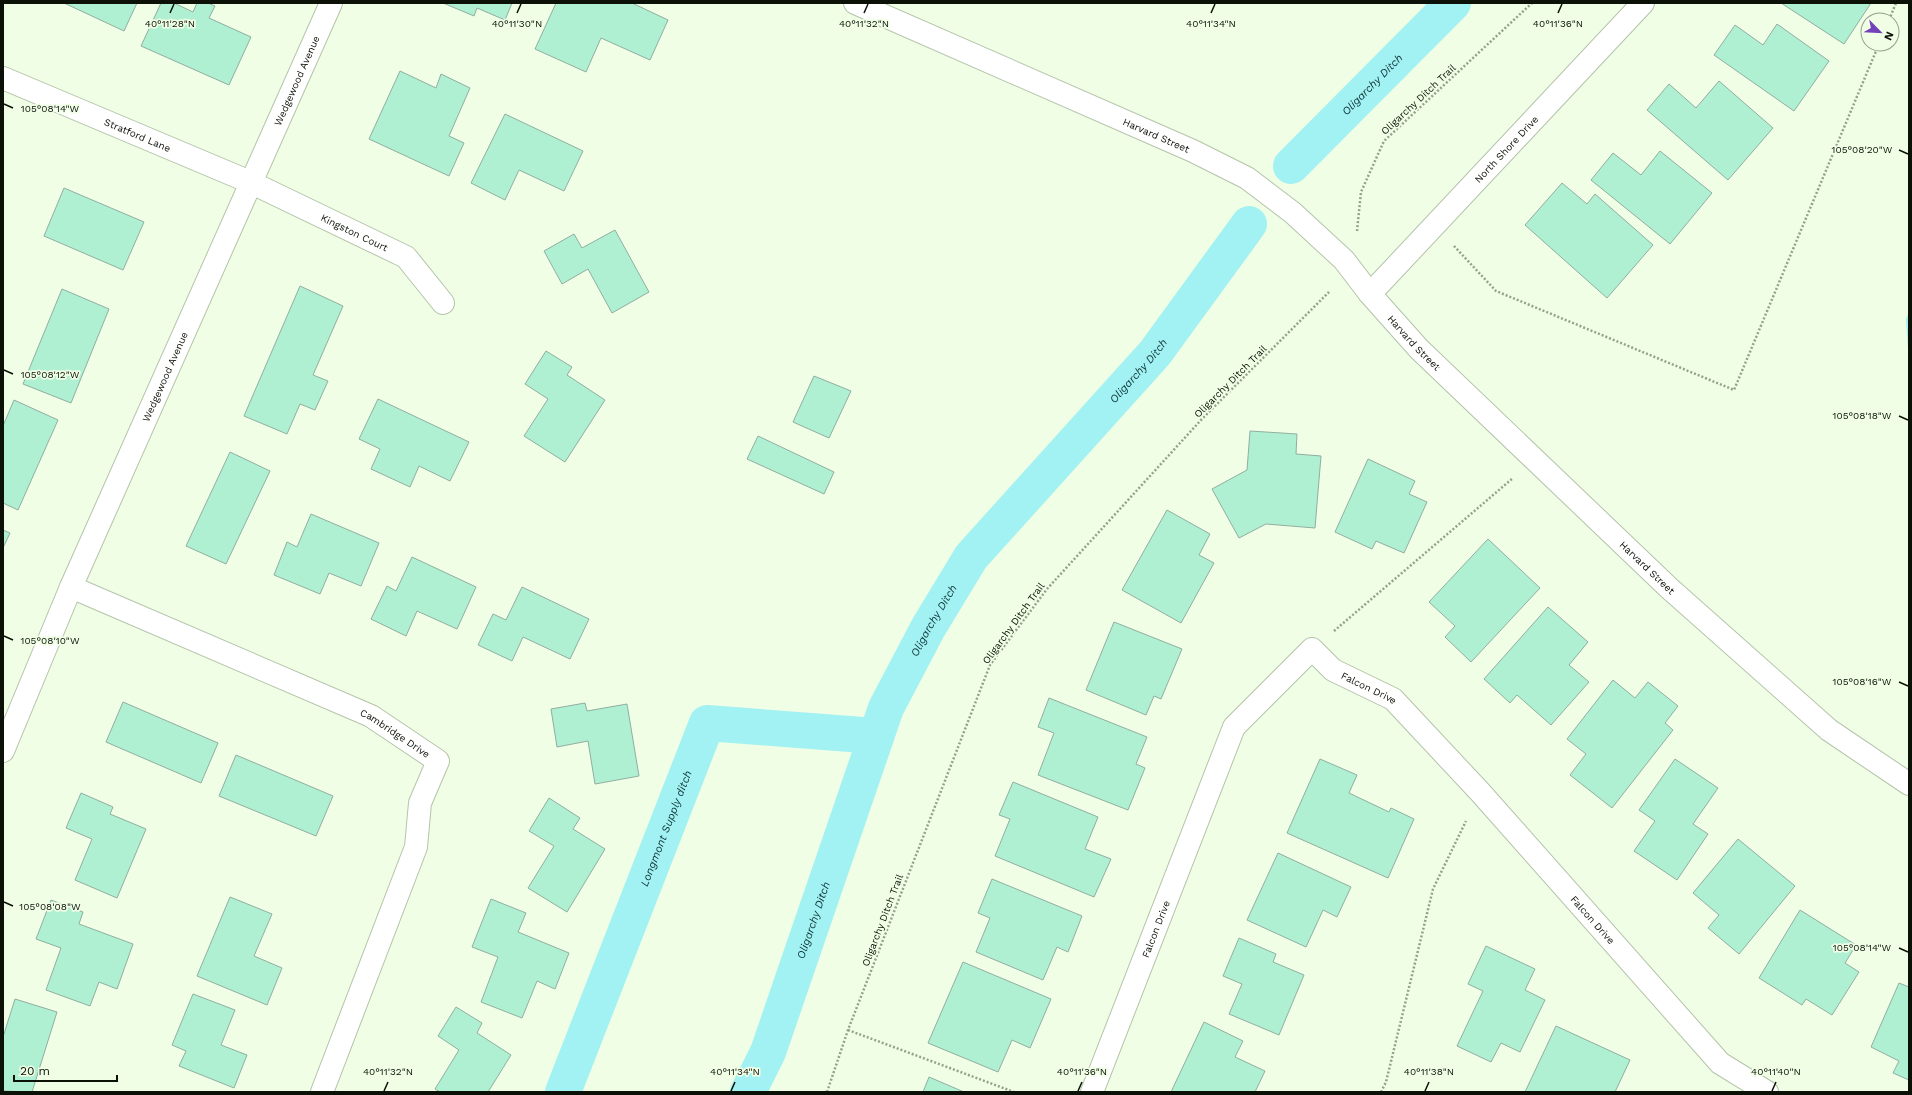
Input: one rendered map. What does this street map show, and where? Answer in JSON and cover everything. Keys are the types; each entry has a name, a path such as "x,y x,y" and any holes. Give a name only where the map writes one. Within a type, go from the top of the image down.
{"street":[{"name":"Wedgewood Avenue","path":"3,751 71,587 331,3"},
{"name":"Harvard Street","path":"855,3 1192,151 1247,178 1293,213 1344,260 1370,294 1419,349 1669,588 1829,730 1909,784"},
{"name":"North Shore Drive","path":"1370,294 1643,3"},
{"name":"Stratford Lane","path":"3,78 250,182"},
{"name":"Kingston Court","path":"250,182 406,257 443,303"},
{"name":"Cambridge Drive","path":"71,587 371,716 438,761 420,803 416,847 322,1092"},
{"name":"Falcon Drive","path":"1092,1092 1234,727 1312,649 1333,670 1394,700 1480,792 1720,1063 1767,1092"}],"path":[{"name":"Oligarchy Ditch Trail","path":"1357,231 1361,192 1384,141 1532,3"},
{"path":"1435,225 1496,291 1734,390 1876,52"},
{"name":"Oligarchy Ditch Trail","path":"827,1092 848,1030 990,665 1047,589 1201,420 1329,292"},
{"path":"1312,649 1534,459"},
{"path":"1381,1092 1386,1082 1434,889 1480,792"},
{"path":"848,1030 1014,1092"}],"water":[{"path":"1909,312 1909,363 1906,319"}],"building":[{"path":"64,3 137,3 124,31"},
{"path":"161,3 174,3 193,12 197,3 208,3 215,6 209,18 251,37 229,85 141,46"},
{"path":"443,3 512,3 505,20 477,8 474,16"},
{"path":"556,3 632,3 668,20 650,60 601,38 586,72 535,49"},
{"path":"1781,3 1871,3 1865,12 1860,12 1860,20 1844,44"},
{"path":"1777,24 1829,61 1794,111 1714,55 1735,25 1763,45"},
{"path":"400,71 436,88 441,74 470,88 449,136 464,143 449,176 369,139"},
{"path":"1719,81 1773,128 1728,180 1647,110 1669,84 1696,108"},
{"path":"505,114 583,151 564,191 519,170 505,200 471,183"},
{"path":"1660,151 1712,193 1670,244 1591,180 1613,153 1641,175"},
{"path":"1562,183 1587,204 1595,194 1653,245 1607,298 1525,225"},
{"path":"64,188 144,222 123,270 44,236"},
{"path":"615,230 649,292 612,313 588,269 562,284 544,251 574,234 582,248"},
{"path":"300,286 343,306 313,375 328,381 315,410 300,404 287,434 244,416"},
{"path":"62,289 109,309 71,403 23,384"},
{"path":"546,351 572,367 567,375 605,400 565,462 524,436 548,399 525,384"},
{"path":"814,376 851,391 829,438 793,422"},
{"path":"378,399 469,442 450,481 419,466 410,487 371,469 380,449 359,439"},
{"path":"14,400 58,420 18,510 3,503 3,426"},
{"path":"1250,431 1297,434 1296,454 1321,456 1315,528 1266,524 1239,538 1212,489 1247,470"},
{"path":"758,436 834,472 824,494 747,459"},
{"path":"230,452 270,471 226,564 186,546"},
{"path":"1368,459 1415,481 1409,494 1427,502 1404,553 1376,541 1372,549 1335,532"},
{"path":"1167,510 1210,534 1199,555 1214,563 1181,623 1122,590"},
{"path":"311,514 379,543 361,586 329,573 320,594 274,575 287,542 297,547"},
{"path":"3,530 10,533 3,548"},
{"path":"1488,539 1540,588 1471,662 1445,637 1455,626 1429,602"},
{"path":"412,557 476,587 457,629 417,611 406,636 371,619 387,586 396,591"},
{"path":"522,587 589,619 570,659 523,637 512,661 478,645 493,614 506,620"},
{"path":"1548,607 1588,642 1569,665 1589,682 1551,725 1517,695 1510,703 1484,679"},
{"path":"1114,622 1182,649 1161,699 1154,696 1146,715 1086,690"},
{"path":"1613,680 1635,698 1648,682 1678,706 1665,723 1673,730 1612,808 1570,775 1586,754 1567,739"},
{"path":"1049,698 1147,737 1136,764 1145,768 1128,810 1038,775 1054,733 1038,727"},
{"path":"123,702 218,743 201,783 106,742"},
{"path":"585,703 587,711 627,704 639,776 595,784 588,741 557,747 551,709"},
{"path":"236,755 333,796 316,836 219,796"},
{"path":"1320,759 1357,775 1349,793 1389,812 1391,808 1414,819 1388,878 1287,833"},
{"path":"1675,759 1718,788 1693,824 1708,834 1677,880 1634,851 1655,821 1639,810"},
{"path":"1013,782 1098,817 1085,849 1111,859 1094,897 995,856 1010,819 999,815"},
{"path":"81,793 113,807 110,814 146,829 117,898 75,880 92,839 66,828"},
{"path":"549,798 580,818 573,829 605,849 567,912 528,888 554,846 529,831"},
{"path":"1738,839 1795,886 1739,954 1708,928 1719,915 1693,893"},
{"path":"1278,853 1351,887 1337,917 1323,910 1306,947 1247,920"},
{"path":"992,879 1082,916 1068,952 1057,947 1043,980 976,952 990,918 978,913"},
{"path":"230,897 272,914 254,956 282,968 267,1005 197,976"},
{"path":"491,899 526,913 518,932 569,953 555,989 537,981 522,1018 481,1002 498,957 472,947"},
{"path":"51,900 83,912 79,924 133,944 117,989 99,982 90,1006 46,990 61,948 36,939"},
{"path":"1800,910 1856,945 1845,963 1859,972 1832,1015 1806,999 1802,1005 1759,978"},
{"path":"1239,938 1276,954 1273,962 1304,975 1279,1035 1229,1014 1242,984 1223,976"},
{"path":"1486,946 1535,969 1525,990 1545,1000 1520,1052 1501,1043 1491,1062 1457,1046 1483,991 1468,984"},
{"path":"963,962 1051,999 1030,1048 1012,1040 998,1072 928,1043"},
{"path":"1899,983 1909,987 1909,1080 1893,1073 1899,1061 1871,1047"},
{"path":"193,994 235,1010 221,1045 247,1055 234,1088 179,1066 186,1051 172,1045"},
{"path":"15,999 57,1012 32,1092 3,1091 3,1037"},
{"path":"456,1007 482,1023 477,1033 511,1055 488,1092 440,1092 435,1089 459,1050 438,1036"},
{"path":"1204,1022 1243,1041 1235,1057 1265,1071 1255,1092 1171,1092"},
{"path":"1556,1026 1630,1060 1615,1092 1525,1092"},
{"path":"929,1077 964,1092 923,1092"}],"waterway":[{"name":"Oligarchy Ditch","path":"1291,166 1453,3"},
{"name":"Oligarchy Ditch","path":"748,1092 768,1052 886,708 928,628 971,557 1155,353 1249,224"},
{"name":"Longmont Supply ditch","path":"563,1092 707,723 876,736"}]}
